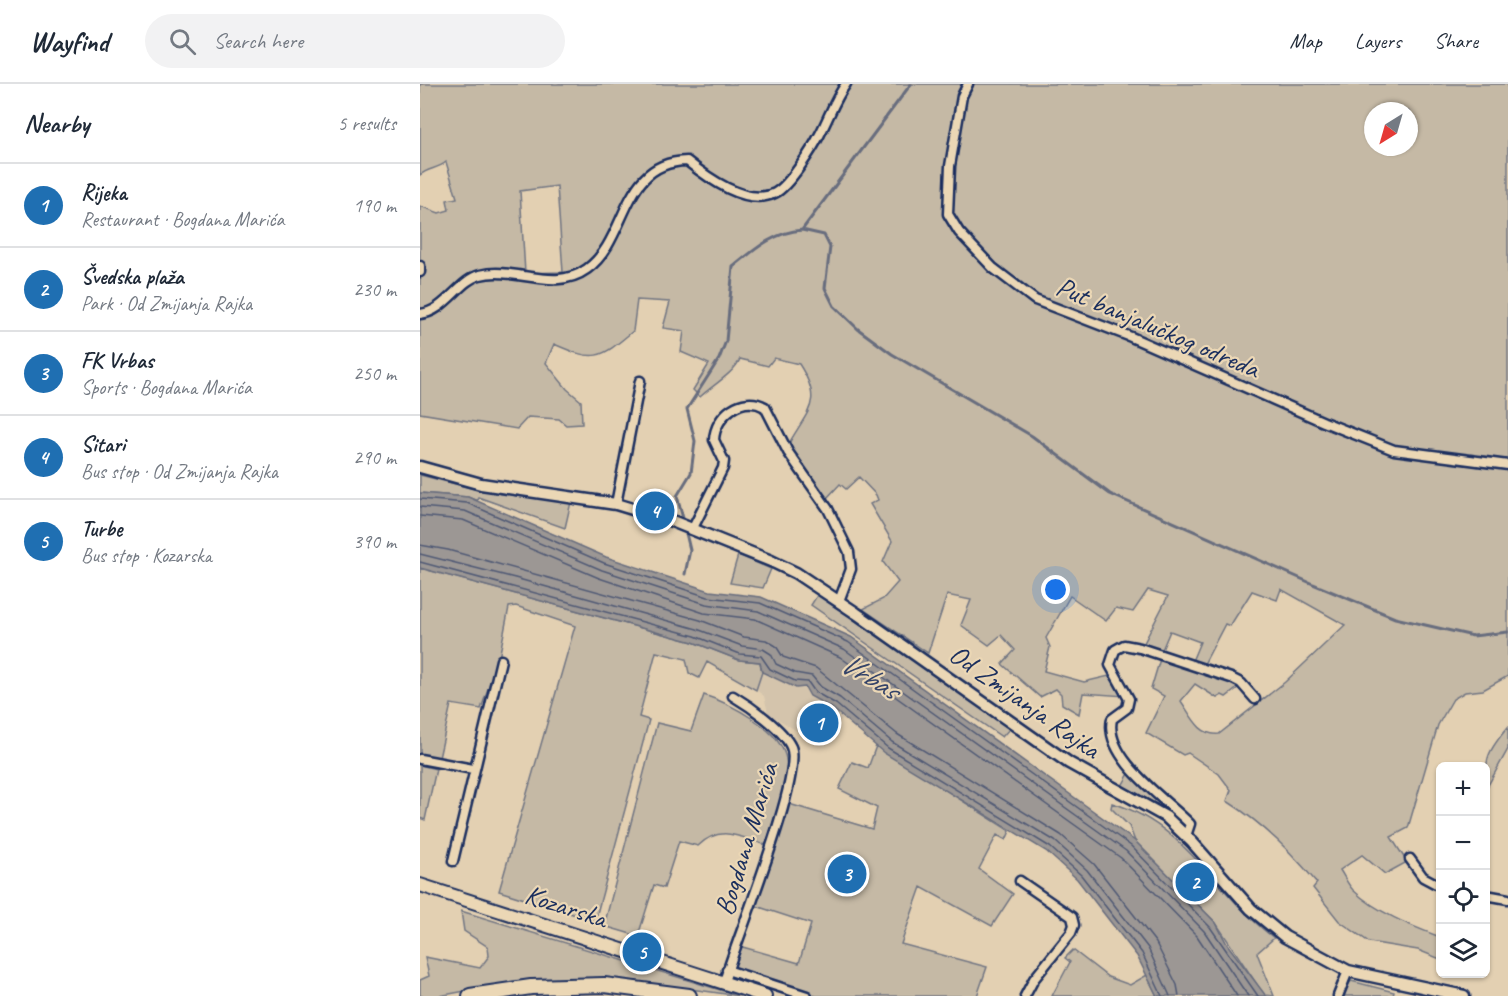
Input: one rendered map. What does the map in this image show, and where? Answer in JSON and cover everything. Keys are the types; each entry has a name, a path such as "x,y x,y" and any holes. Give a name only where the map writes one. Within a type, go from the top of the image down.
{"main road":[{"name":"Kozarska","path":"420,885 726,976 765,996"},
{"path":"470,996 531,987 604,985 689,996"}],"street":[{"path":"420,314 447,301 478,275 494,272 558,279 586,270 604,250 643,178 661,166 687,161 703,174 745,195 763,197 777,192 819,137 846,84"},
{"name":"Put banjalučkog odreda","path":"968,84 962,96 950,165 948,214 959,232 993,268 1035,300 1131,337 1303,413 1394,450 1508,465"},
{"path":"420,266 420,273"},
{"path":"616,504 640,381"},
{"path":"693,528 723,468 724,461 714,440 718,425 723,416 740,403 758,403 765,407 788,452 828,509 849,552 851,569 844,592 838,601"},
{"name":"Od Zmijanja Rajka","path":"420,467 481,484 616,504 693,528 771,561 838,601 1088,775 1157,811 1186,836 1251,909 1274,929 1320,958 1348,971 1464,996"},
{"name":"Od Zmijanja Rajka","path":"1186,836 1190,824 1157,796 1118,749 1111,730 1112,719 1127,708 1129,693 1110,664 1110,657 1124,645 1140,648 1231,678 1241,684 1255,699"},
{"path":"453,861 473,769 501,660"},
{"name":"Bogdana Marića","path":"726,976 786,795 794,757 791,747 778,731 733,696"},
{"path":"420,759 473,769"},
{"path":"1410,859 1424,877 1436,884"},
{"path":"1020,881 1072,917 1074,925 1071,933 1041,970 1025,996"},
{"path":"1490,896 1508,899"},
{"path":"1338,996 1348,971"},
{"path":"726,976 807,996"}],"shaded area":[{"path":"420,84 1508,84 1508,676 1483,690 1465,692 1453,699 1438,725 1408,828 1391,837 1407,862 1385,874 1362,855 1340,870 1353,890 1372,905 1436,935 1436,957 1418,950 1369,942 1339,921 1313,888 1317,883 1297,860 1264,828 1227,801 1231,790 1219,774 1188,753 1183,755 1146,733 1164,696 1151,689 1160,659 1224,678 1239,687 1226,697 1222,695 1217,698 1195,684 1181,701 1201,729 1212,734 1219,734 1285,682 1345,625 1281,589 1277,600 1252,591 1230,626 1225,624 1203,666 1192,661 1200,642 1170,631 1161,652 1144,643 1168,596 1148,590 1133,612 1116,608 1106,621 1070,596 1046,638 1050,647 1044,671 1084,682 1109,676 1125,696 1083,693 1079,714 1062,704 1061,694 1056,689 1040,697 1002,664 1015,650 1001,635 989,645 961,625 971,600 947,595 928,653 863,609 883,599 898,582 883,562 892,541 870,504 878,500 876,495 859,477 846,489 840,484 826,499 788,445 807,414 812,397 807,377 799,364 774,358 768,366 740,359 728,374 700,397 693,390 709,364 681,352 684,331 663,328 670,302 637,300 633,331 604,353 579,354 554,344 546,363 567,389 581,401 582,424 566,425 559,419 528,417 517,429 420,413 420,206 439,213 449,210 447,200 457,198 446,162 420,175","holes":["557,186 563,272 525,273 520,191"]},
{"path":"420,475 479,490 571,502 565,528 478,497 477,501 468,497 420,493"},
{"path":"738,555 771,569 763,588 730,583"},
{"path":"420,568 693,642 739,660 760,662 762,672 756,690 707,662 699,678 689,673 686,659 656,652 639,717 649,720 595,921 499,891 575,626 516,606 509,607 500,653 481,709 451,704 439,758 420,754"},
{"path":"818,594 1010,728 1002,737 811,605"},
{"path":"762,672 796,688 805,687 810,696 832,708 842,719 830,732 819,732 810,739 768,713 764,696 756,690"},
{"path":"704,695 727,704 752,719 775,737 782,748 787,768 780,802 766,845 730,834 715,835 698,846 679,841 664,888 654,885 638,936 604,926 657,723 691,731"},
{"path":"1508,727 1508,749 1490,782 1490,762 1487,762 1496,743"},
{"path":"876,746 1010,831 1006,840 997,835 979,869 1013,894 992,926 921,887 901,944 987,967 977,996 816,996 733,967 739,946 799,963 811,924 756,906 789,804 872,829 877,808 839,789 852,762 868,768"},
{"path":"420,765 436,769 425,820 420,818"},
{"path":"1130,772 1159,802 1157,804 1122,786"},
{"path":"1112,803 1138,813 1180,843 1234,901 1274,938 1257,953 1274,996 1264,995 1216,923 1135,841 1129,826 1111,808"},
{"path":"461,911 740,996 619,979 507,983 439,996 420,996 420,980 429,976 425,957 480,968 489,956 488,947 464,931"},
{"path":"1073,950 1108,977 1130,985 1147,975 1157,996 1052,996 1070,962 1065,958"},
{"path":"1351,981 1394,992 1393,996 1341,996"}],"water":[{"name":"Vrbas","path":"420,493 468,497 606,557 710,591 761,597 851,637 1135,841 1216,923 1227,944 1266,996 1157,996 1137,956 1077,879 1046,851 884,753 832,708 810,696 805,687 796,688 762,672 760,662 739,660 693,642 420,568"}],"waterway":[{"path":"684,522 677,496 691,473 695,441 687,409 719,359 726,341 733,267 774,238 802,230 911,84"},
{"path":"802,230 824,235 830,247 825,288 834,306 858,329 892,354 1032,436 1110,494 1395,618 1473,636 1508,632"},
{"path":"685,529 690,550 685,574"}],"place":[{"name":"Sitari","path":"655,511"},
{"name":"Rijeka","path":"819,723"},
{"name":"FK Vrbas","path":"847,874"},
{"name":"Švedska plaža","path":"1195,882"},
{"name":"Turbe","path":"642,952"}]}
